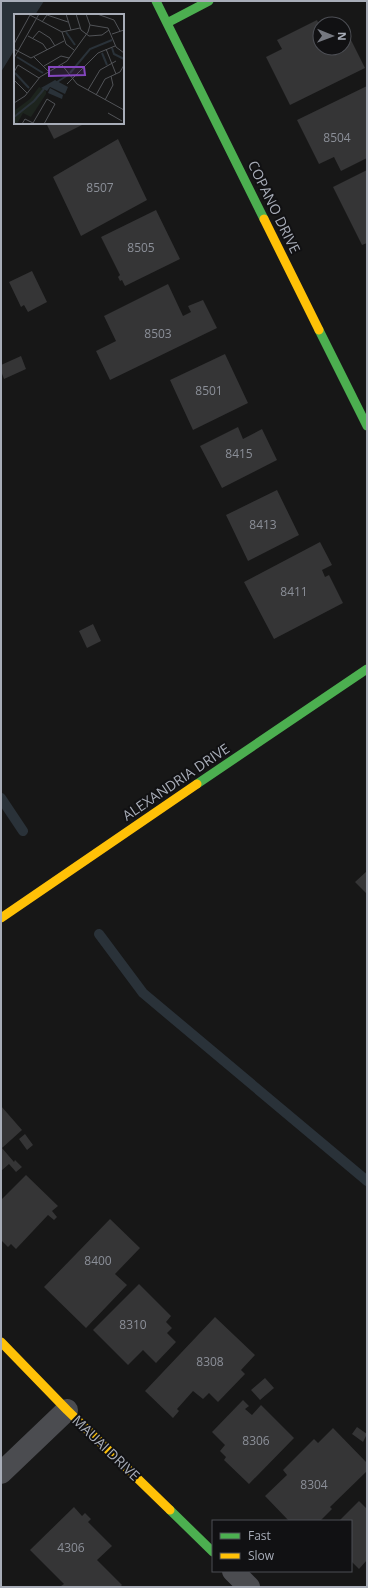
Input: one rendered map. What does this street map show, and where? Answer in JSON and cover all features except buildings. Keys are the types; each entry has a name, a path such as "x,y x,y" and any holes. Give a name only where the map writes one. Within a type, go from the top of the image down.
{"street":[{"name":"COPANO DRIVE","path":"156,1 367,426"},
{"path":"167,23 209,1"},
{"name":"ALEXANDRIA DRIVE","path":"1,918 367,669"},
{"name":"MAUAI DRIVE","path":"1,1342 67,1410 212,1551"},
{"path":"1,1473 67,1410"},
{"path":"234,1572 249,1587"}],"shaded area":[{"path":"1,1 44,1 36,14 14,14 14,51 1,72"}],"waterway":[{"path":"1,798 23,831"},
{"path":"99,934 143,993 367,1181"}],"traffic: fast":[{"path":"156,1 264,219"},
{"path":"167,23 209,1"},
{"path":"319,330 367,426"},
{"path":"197,784 367,669"},
{"path":"170,1510 212,1551"}],"traffic: slow":[{"path":"264,219 319,330"},
{"path":"1,918 197,784"},
{"path":"1,1342 67,1410 170,1510"}]}
